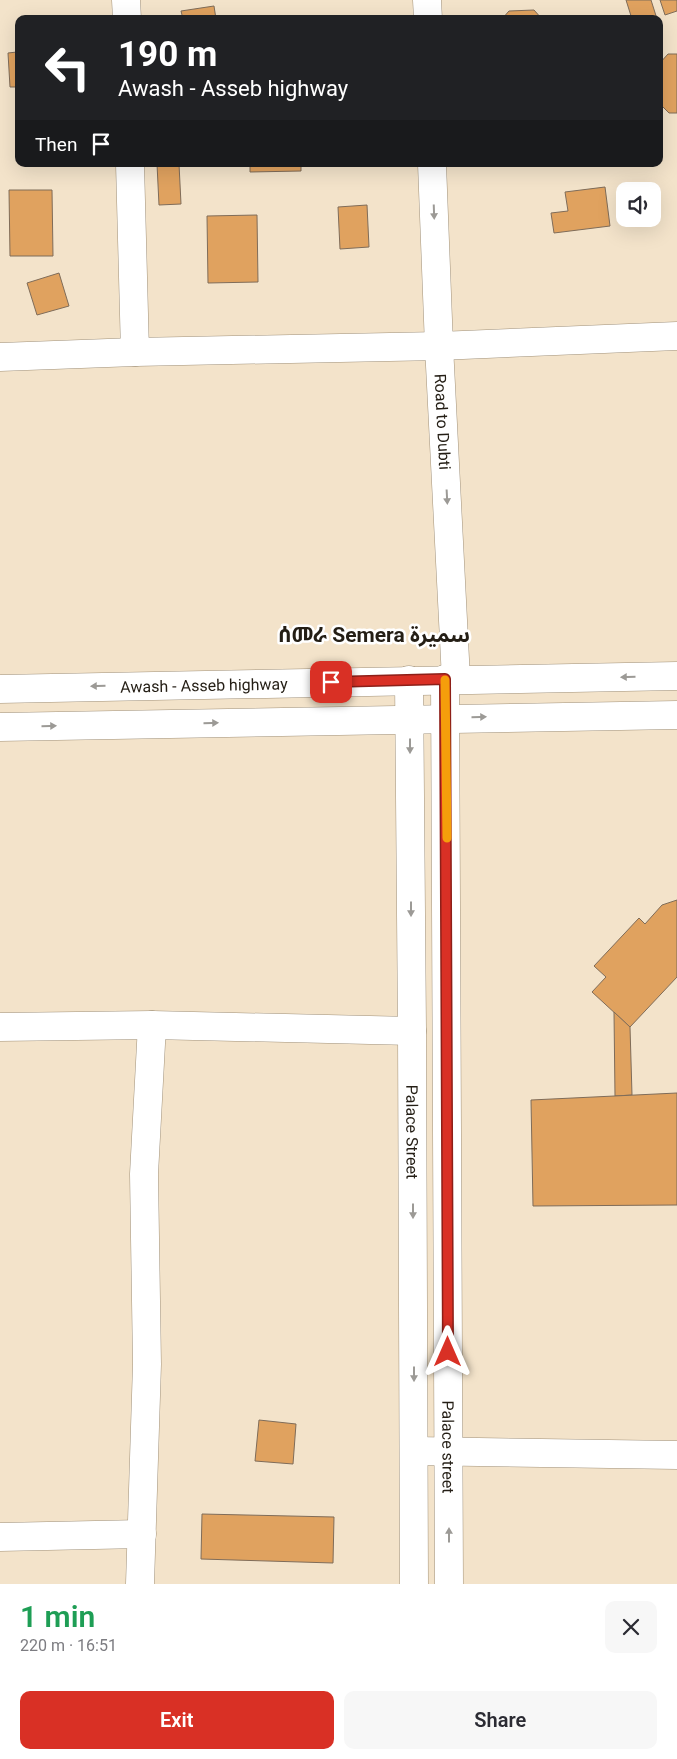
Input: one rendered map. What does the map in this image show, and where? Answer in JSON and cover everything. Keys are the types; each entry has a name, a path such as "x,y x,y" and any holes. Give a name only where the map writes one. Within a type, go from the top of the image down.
{"main road":[{"path":"126,0 127,15"},
{"path":"427,0 428,15"},
{"path":"130,167 135,352"},
{"name":"Road to Dubti","path":"432,167 451,679"},
{"path":"0,357 135,352 438,346 677,336"},
{"name":"Awash - Asseb highway","path":"0,688 677,676"},
{"name":"Palace street","path":"449,1584 446,718 451,679"},
{"name":"Palace Street","path":"409,680 414,1584"},
{"path":"0,727 677,714"},
{"path":"0,1027 152,1025 412,1031"},
{"path":"140,1584 147,1364 144,1174 152,1025"},
{"path":"414,1451 677,1455"},
{"path":"0,1537 142,1534"}],"building":[{"path":"626,0 651,0 656,15 631,15"},
{"path":"660,0 677,0 677,11 665,15"},
{"path":"214,6 215,15 182,15 181,11"},
{"path":"534,10 538,15 506,15 509,11"},
{"path":"15,52 15,87 10,87 8,53"},
{"path":"668,54 677,54 677,113 669,113 663,107 663,60"},
{"path":"157,167 179,167 181,204 159,205"},
{"path":"250,167 301,167 301,171 250,172"},
{"path":"605,187 610,226 554,233 551,213 568,211 565,192"},
{"path":"9,190 52,190 53,256 10,256"},
{"path":"367,205 369,247 340,249 338,207"},
{"path":"257,215 258,282 208,283 207,216"},
{"path":"59,273 69,306 37,315 27,283"},
{"path":"677,900 677,977 630,1027 592,992 606,977 594,966 639,918 645,924 662,905"},
{"path":"614,1012 630,1027 632,1095 615,1096"},
{"path":"677,1093 677,1205 533,1206 531,1100"},
{"path":"259,1420 296,1424 293,1464 255,1461"},
{"path":"202,1514 334,1517 333,1563 201,1559"}],"slow traffic":[{"path":"445,680 447,838"}],"district":[{"name":"ሰመራ Semera سميرة","path":"374,635"}],"route":[{"path":"331,682 445,679 448,1352"}]}
